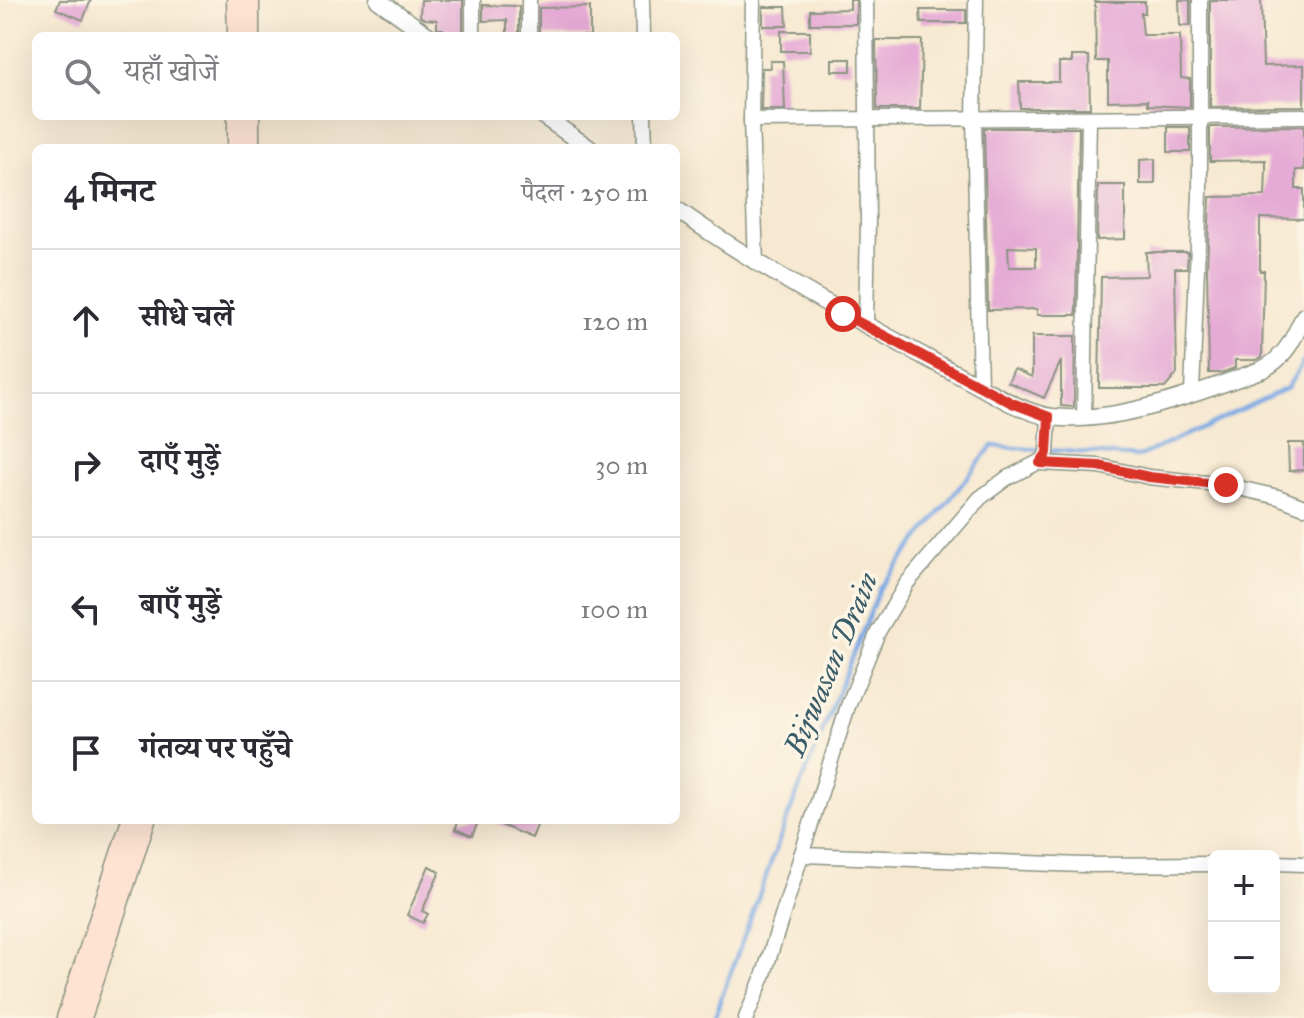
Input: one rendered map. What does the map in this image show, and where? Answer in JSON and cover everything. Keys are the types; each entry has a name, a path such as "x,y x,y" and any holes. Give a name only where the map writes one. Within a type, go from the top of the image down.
{"main road":[{"path":"236,0 237,32"},
{"path":"250,0 250,32"},
{"path":"237,120 237,144"},
{"path":"250,120 250,144"},
{"path":"66,1018 130,824"},
{"path":"82,1018 145,824"}],"street":[{"path":"378,0 423,32"},
{"path":"473,0 473,32"},
{"path":"529,0 529,32"},
{"path":"642,0 643,32"},
{"path":"753,0 751,120 756,263"},
{"path":"866,0 866,325"},
{"path":"976,0 974,118 980,386"},
{"path":"1192,393 1200,193 1200,0"},
{"path":"751,120 1304,116"},
{"path":"1084,418 1089,118"},
{"path":"549,120 583,144"},
{"path":"644,120 645,144"},
{"path":"680,212 756,263 1049,421 1117,415 1239,378 1276,363 1304,316"},
{"path":"1046,459 1049,421"},
{"path":"746,1018 764,974 848,706 878,632 897,598 980,498 1007,478 1046,459 1149,477 1226,485 1278,497 1304,507"},
{"path":"801,855 1083,865 1208,864"},
{"path":"1280,863 1304,864"}],"building":[{"path":"60,0 91,0 83,20 56,9"},
{"path":"421,0 463,0 463,32 443,32 443,29 437,29 437,20 420,16"},
{"path":"850,0 856,0 856,24 810,24 810,10 850,9"},
{"path":"1179,0 1190,0 1190,25 1180,26"},
{"path":"1210,0 1261,0 1263,66 1304,65 1304,106 1210,107"},
{"path":"1095,2 1145,2 1145,13 1141,13 1143,35 1180,35 1181,78 1190,79 1190,107 1148,105 1148,100 1108,101 1108,61 1096,61"},
{"path":"483,5 519,6 519,32 507,32 507,20 483,21"},
{"path":"590,7 590,32 539,32 539,8"},
{"path":"763,7 786,7 787,26 763,26"},
{"path":"920,10 966,10 966,23 921,23"},
{"path":"781,31 810,31 810,51 781,51"},
{"path":"876,40 922,40 920,109 877,109"},
{"path":"1072,56 1089,56 1090,108 1020,108 1019,82 1059,82 1059,62 1072,62"},
{"path":"832,59 851,59 851,71 832,71"},
{"path":"770,61 783,61 785,110 761,110 762,68 771,68"},
{"path":"1304,126 1304,170 1296,170 1296,189 1304,189 1304,219 1260,218 1260,271 1264,271 1262,357 1235,360 1235,368 1209,373 1207,268 1210,197 1265,196 1266,170 1266,160 1210,161 1210,127"},
{"path":"1168,127 1190,127 1190,152 1168,152"},
{"path":"984,128 1079,128 1076,315 1037,315 1037,309 988,310","holes":["1008,247 1036,248 1036,267 1009,267"]},
{"path":"1155,159 1155,184 1140,184 1140,160"},
{"path":"1098,185 1125,185 1125,239 1097,240"},
{"path":"1146,252 1188,252 1187,268 1175,268 1177,374 1165,388 1099,388 1101,277 1147,276"},
{"path":"1032,336 1075,336 1074,407 1061,406 1061,361 1044,398 1008,382 1014,369 1032,377"},
{"path":"1288,443 1304,443 1304,470 1289,471"},
{"path":"457,824 477,824 472,836 455,829"},
{"path":"499,824 538,824 532,838"},
{"path":"429,866 440,872 422,911 428,914 423,923 407,915"}],"waterway":[{"name":"Bijwasan Drain","path":"1052,450 1138,457 1287,388 1304,361"},
{"name":"Bijwasan Drain","path":"714,1018 787,819 880,588 992,446 1044,450"}],"route":[{"path":"843,314 1012,403 1049,417 1047,453 1040,463 1099,466 1178,482 1226,485"}]}
